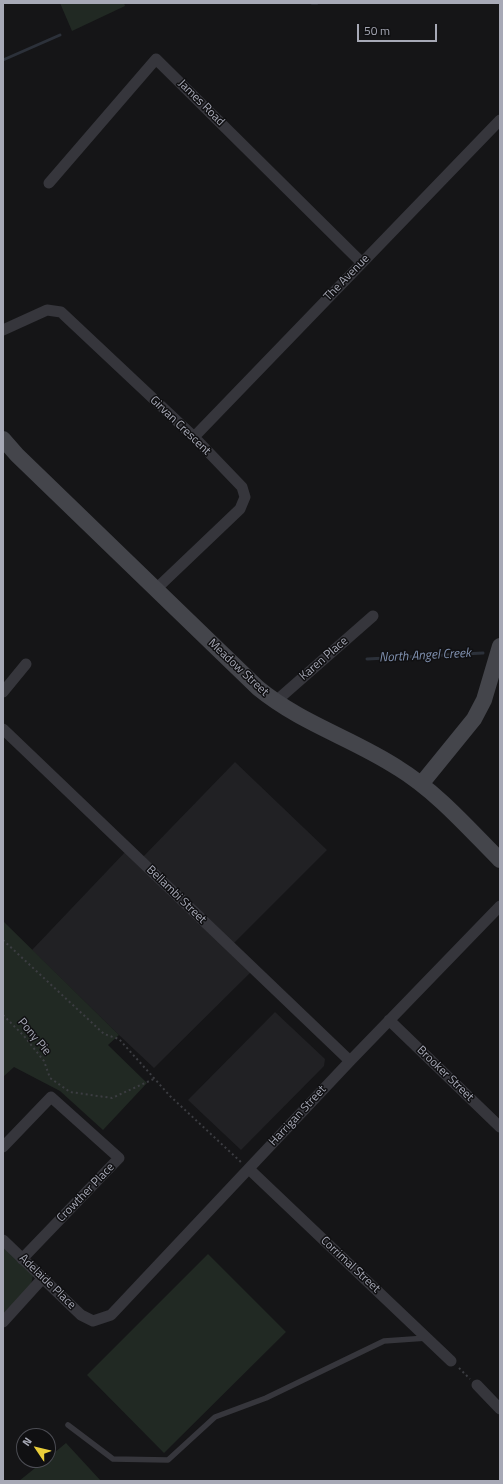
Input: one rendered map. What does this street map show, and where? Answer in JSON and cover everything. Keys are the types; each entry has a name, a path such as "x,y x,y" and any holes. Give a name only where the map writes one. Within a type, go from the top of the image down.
{"street":[{"name":"James Road","path":"49,183 156,59 362,263"},
{"name":"The Avenue","path":"194,437 500,120"},
{"name":"Girvan Crescent","path":"3,330 47,310 60,312 194,437 242,487 245,497 240,509 156,590"},
{"name":"Meadow Street","path":"3,439 17,455 156,590 239,670 275,702 304,720 384,759 422,783 500,860"},
{"name":"Karen Place","path":"275,702 373,616"},
{"path":"422,783 434,765 474,719 484,700 500,646"},
{"path":"3,692 26,664"},
{"name":"Bellambi Street","path":"3,729 350,1061"},
{"name":"Harrigan Street","path":"93,1321 112,1315 350,1061 500,906"},
{"name":"Brooker Street","path":"389,1020 500,1127"},
{"name":"Crowther Place","path":"3,1147 52,1097 119,1158 22,1259"},
{"name":"Corrimal Street","path":"249,1169 451,1361"},
{"name":"Adelaide Place","path":"3,1240 81,1315 93,1321"},
{"path":"3,1322 42,1279"},
{"path":"477,1385 500,1409"}],"lane":[{"path":"68,1425 113,1459 168,1460 215,1416 266,1398 384,1341 427,1338"}],"path":[{"path":"3,940 104,1034 119,1039 156,1078 170,1096 249,1169"},
{"name":"Pony Pie","path":"3,1015 24,1036 44,1061 50,1078 70,1092 112,1098 156,1078"},
{"path":"451,1361 477,1385"}],"shaded area":[{"path":"60,3 124,3 125,6 72,31"},
{"path":"235,762 327,850 231,946 254,969 154,1068 32,950 128,849 140,860"},
{"path":"3,921 119,1035 108,1045 147,1083 103,1130 60,1091 14,1067 3,1077"},
{"path":"275,1012 325,1059 324,1066 241,1150 188,1100"},
{"path":"3,1246 33,1275 31,1285 3,1315"},
{"path":"208,1254 286,1332 164,1453 87,1375"},
{"path":"66,1443 101,1481 19,1481 35,1468 56,1468 56,1451"}],"waterway":[{"path":"312,3 317,3"},
{"path":"3,60 60,35"},
{"name":"North Angel Creek","path":"367,659 483,653"}]}
